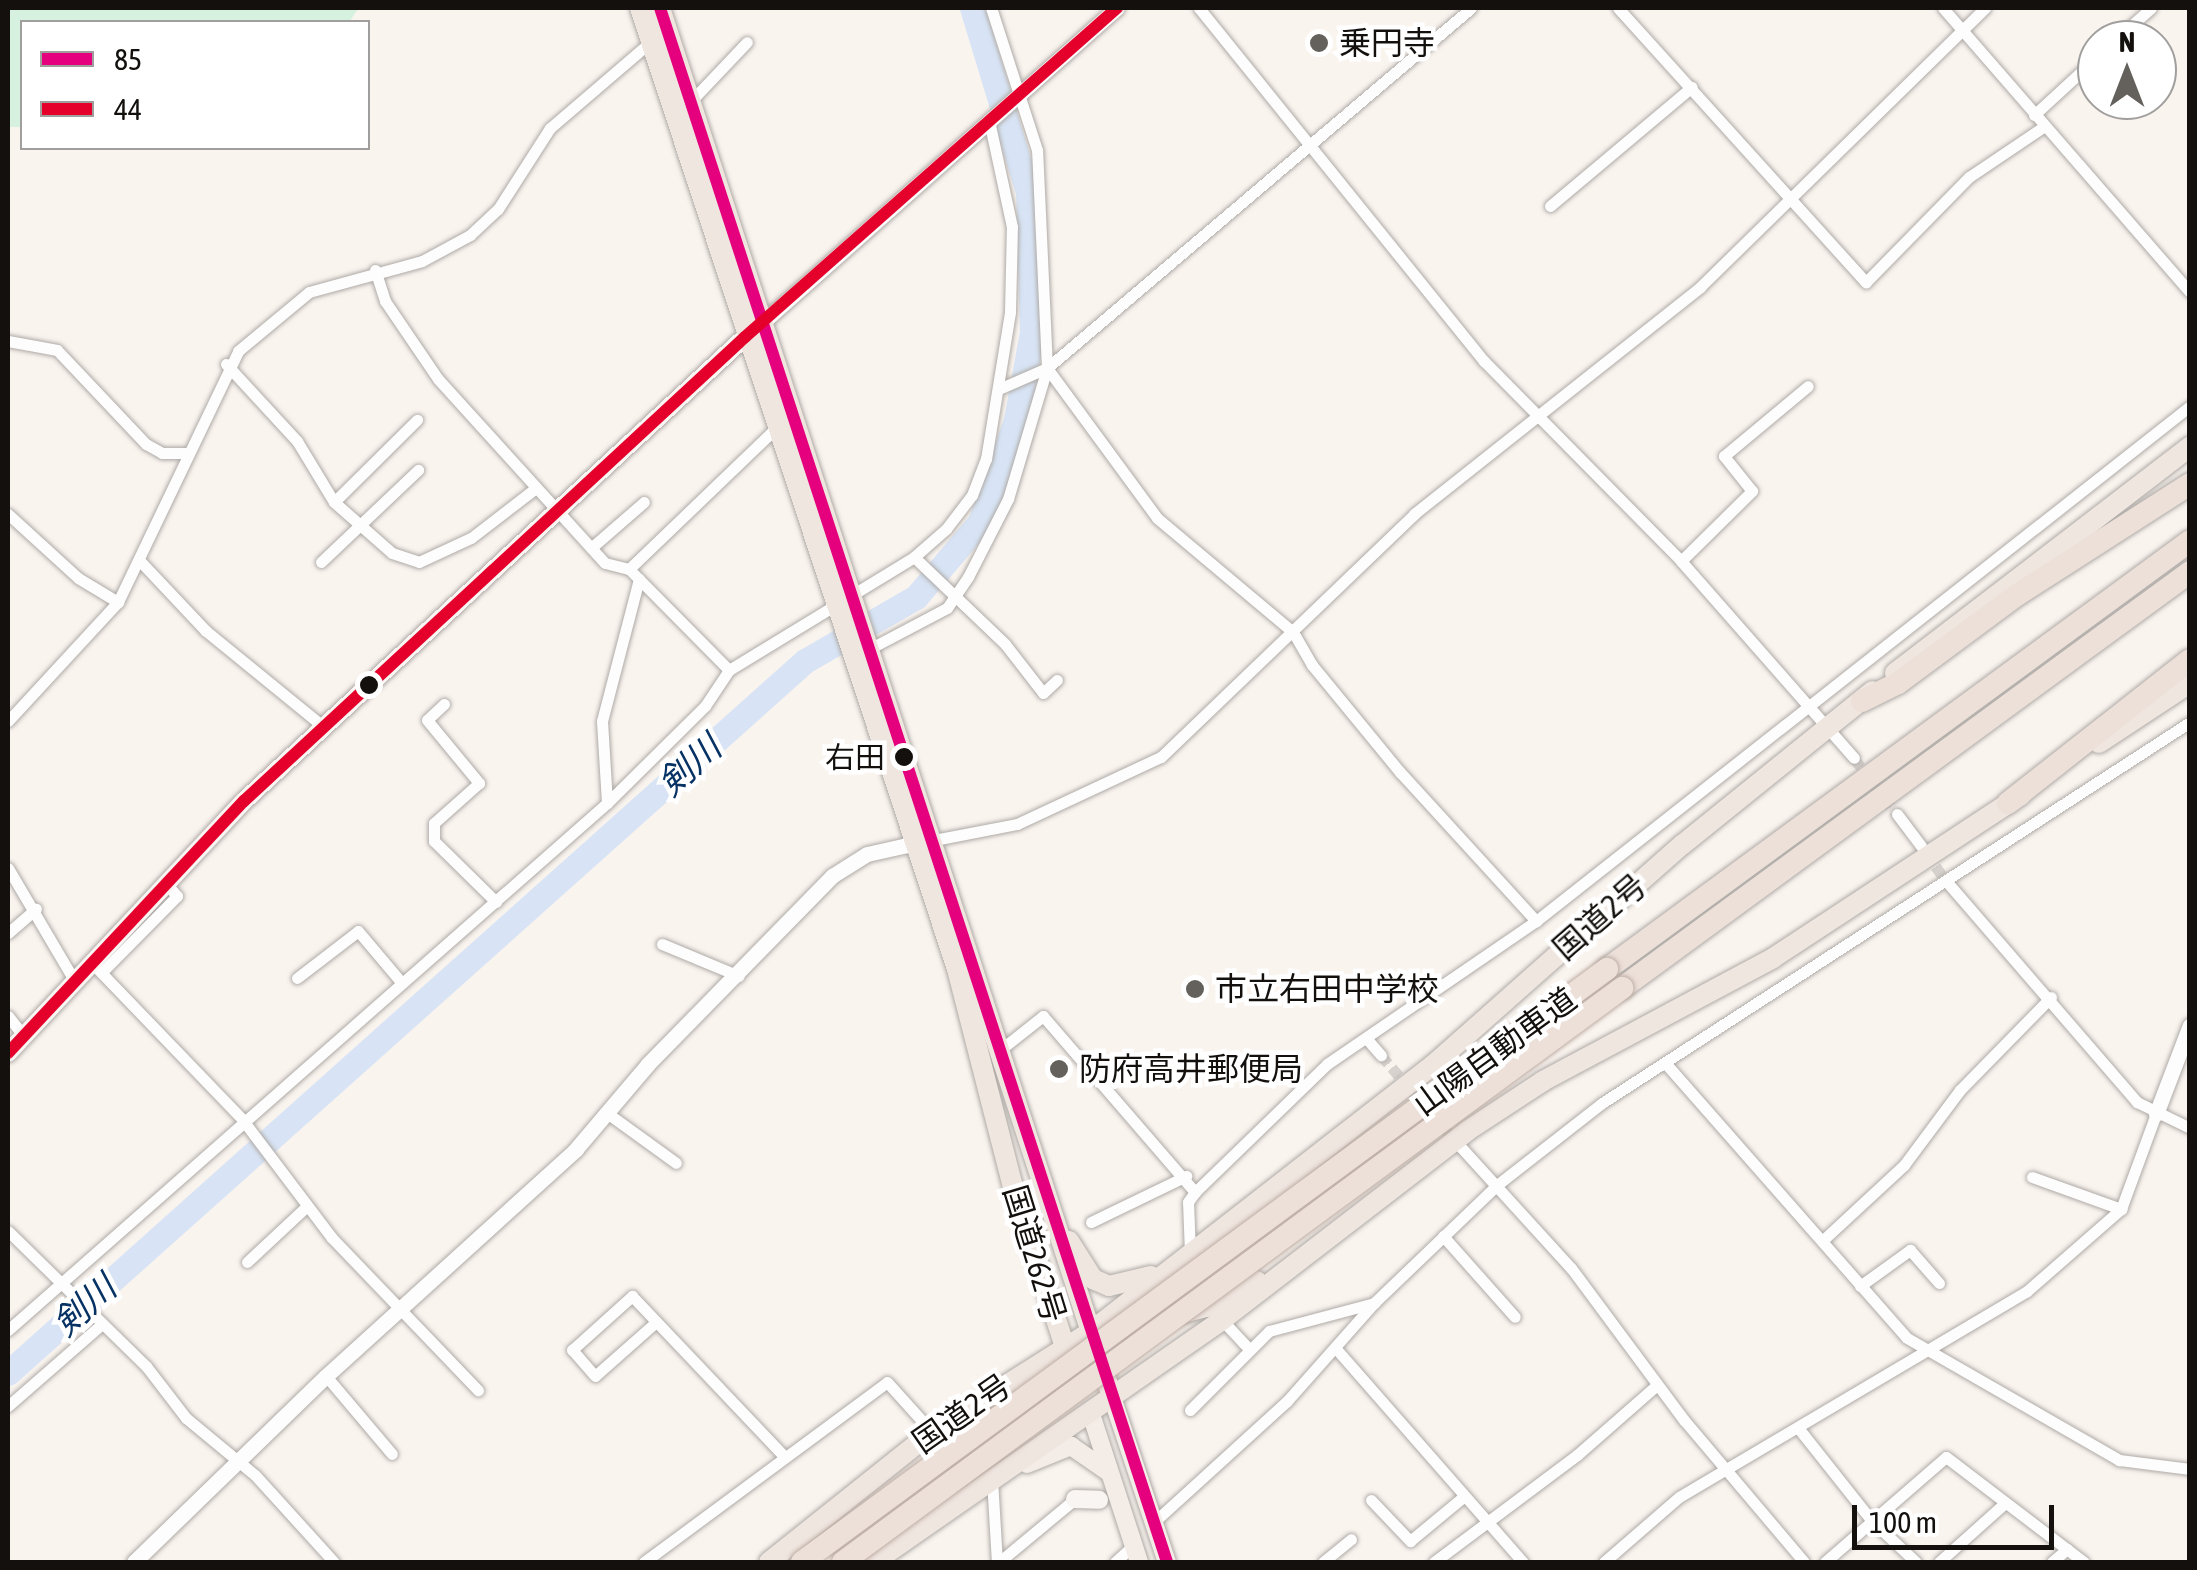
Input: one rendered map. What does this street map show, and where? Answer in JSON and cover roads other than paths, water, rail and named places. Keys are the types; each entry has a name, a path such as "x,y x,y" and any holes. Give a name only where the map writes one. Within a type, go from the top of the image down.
{"highway":[{"name":"国道262号","path":"640,8 660,36 691,102 763,322 846,602"},
{"name":"国道262号","path":"660,8 660,36 745,337 776,428 865,647 1112,1397"},
{"name":"国道2号","path":"769,1562 932,1432 1090,1330 1433,1065 1682,845 1862,700 2190,447"},
{"path":"1862,700 1898,683 2017,596 2190,484"},
{"name":"山陽自動車道","path":"843,1562 2190,541"},
{"name":"山陽自動車道","path":"802,1562 2190,572"},
{"path":"2008,803 2190,660"},
{"path":"874,1562 1222,1320 1513,1101 1773,958 2190,684"},
{"name":"国道262号","path":"926,841 1052,1312 1090,1412"},
{"path":"1049,1210 1093,1279 1125,1285 1182,1258"},
{"path":"1052,1312 1090,1330 1141,1328 1206,1307 1303,1258"}],"main road":[{"path":"8,1052 74,980 96,967 165,882 325,728 763,322"},
{"path":"1112,1397 1168,1562"},
{"path":"1090,1412 1108,1489 1136,1554"},
{"path":"1000,1474 1071,1446 1108,1489"},
{"path":"1075,1499 1108,1489"}],"street":[{"path":"865,647 954,600 1008,499 1041,371 1040,186 1019,94 990,8"},
{"path":"763,322 1118,8"},
{"path":"1199,8 1538,419 1681,560 1810,703 1854,758"},
{"path":"1004,386 1041,371 1313,148 1471,8"},
{"path":"1618,8 1866,282 1970,177 2043,127"},
{"path":"1944,8 2043,127 2190,292"},
{"path":"134,1562 400,1307 544,1180 832,876 867,854 1018,824 1131,776 1162,757 1414,514 1700,287 1984,8"},
{"path":"8,721 118,602 140,561 226,364 309,292 375,270 422,261 470,235 498,209 550,128 660,36"},
{"path":"691,102 748,42"},
{"path":"2034,115 2077,75"},
{"path":"1550,206 1692,88"},
{"path":"8,1330 242,1119 608,803 705,706 729,670 914,558 972,495 1004,386 1014,261 1006,183 991,119"},
{"path":"375,270 385,301 438,379 605,563 629,569 729,670"},
{"path":"8,341 57,350 146,444 162,453 188,454"},
{"path":"226,364 298,441 334,502 392,552 419,562 471,538 536,488"},
{"path":"1041,371 1157,518 1293,632 1312,665 1400,772 1536,921"},
{"path":"1681,560 1752,490 1724,456 1808,386"},
{"path":"1182,1258 1188,1202 1195,1192 1327,1064 1536,921 2190,406"},
{"path":"334,502 416,420"},
{"path":"629,569 776,428"},
{"path":"322,562 356,524 418,470"},
{"path":"591,548 644,502"},
{"path":"8,514 78,578 118,602"},
{"path":"914,558 954,600 1005,644 1043,693 1057,680"},
{"path":"140,561 206,631 325,728"},
{"path":"608,803 602,722 639,579"},
{"path":"444,704 428,720 479,783 434,823 434,841 496,902"},
{"path":"1154,1522 1338,1350 1374,1303 1497,1185 1602,1103 1667,1066 2190,722"},
{"path":"1896,814 1921,846"},
{"path":"8,868 36,909 74,980"},
{"path":"1947,882 2051,997 2137,1102 2190,1128"},
{"path":"8,933 36,909"},
{"path":"297,978 358,931 402,984"},
{"path":"662,944 739,976"},
{"path":"96,967 242,1119 307,1206 478,1390"},
{"path":"1822,1241 1904,1165 1960,1090 2051,997"},
{"path":"8,1016 23,1035"},
{"path":"1000,1050 1043,1016 1186,1176 1195,1192"},
{"path":"1604,1562 1679,1497 1930,1354 2027,1292 2120,1209 2190,1024"},
{"path":"1366,1038 1381,1055"},
{"path":"1667,1066 1860,1286 1930,1354 2119,1460 2190,1469"},
{"path":"606,1113 676,1164"},
{"path":"1458,1144 1572,1268 1657,1385 1730,1468 1804,1562"},
{"path":"1091,1222 1186,1176"},
{"path":"2032,1177 2120,1209"},
{"path":"247,1262 307,1206"},
{"path":"8,1231 236,1465 255,1475 334,1562"},
{"path":"1443,1236 1515,1317"},
{"path":"1860,1286 1910,1250 1940,1283"},
{"path":"656,1322 596,1376 572,1350 632,1296 783,1454"},
{"path":"1190,1410 1269,1331 1374,1303"},
{"path":"1222,1320 1250,1350"},
{"path":"8,1406 98,1321"},
{"path":"1338,1350 1462,1498 1488,1516 1523,1562"},
{"path":"326,1376 392,1454"},
{"path":"644,1562 783,1454 887,1382 932,1432"},
{"path":"1434,1562 1488,1516 1578,1455 1657,1385"},
{"path":"1798,1429 1872,1521 1916,1562"},
{"path":"1824,1562 1946,1456 2084,1562"},
{"path":"998,1562 1000,1474"},
{"path":"1371,1500 1410,1541 1462,1498"},
{"path":"998,1562 1075,1499"},
{"path":"1939,1562 2005,1503"},
{"path":"1323,1562 1351,1538"},
{"path":"2052,1562 2067,1550"},
{"path":"1114,1562 1136,1554"}],"waterway":[{"name":"剣川","path":"8,1373 805,661 916,597 980,522 1016,420 1032,332 1028,192 972,8"}],"tunnel":[{"path":"1854,758 1897,814"},
{"path":"1926,853 1947,882"},
{"path":"1381,1055 1458,1144"}],"place":[{"name":"乗円寺","path":"1319,43"},
{"name":"右田","path":"904,757"},
{"name":"市立右田中学校","path":"1195,989"},
{"name":"防府高井郵便局","path":"1059,1069"}]}
